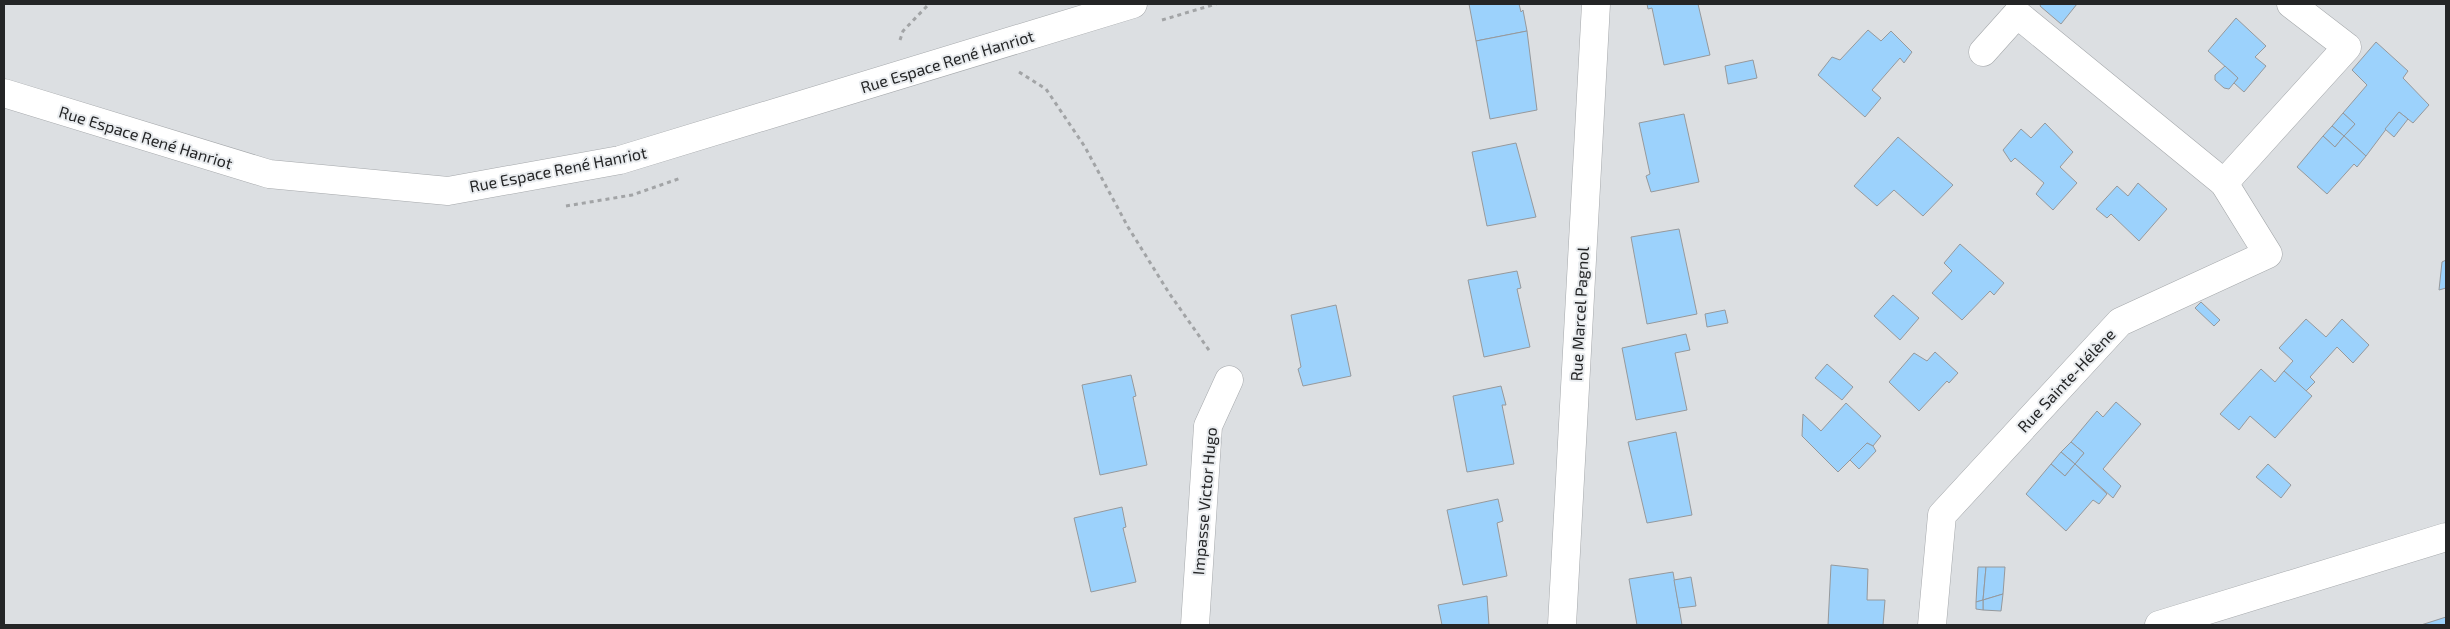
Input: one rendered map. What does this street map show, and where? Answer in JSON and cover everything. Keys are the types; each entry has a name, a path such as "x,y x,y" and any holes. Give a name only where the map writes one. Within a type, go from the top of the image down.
{"street":[{"name":"Rue Espace René Hanriot","path":"4,93 268,174 448,191 620,160 1133,4"},
{"name":"Rue Marcel Pagnol","path":"1562,625 1596,4"},
{"path":"2224,184 2347,47 2291,4"},
{"name":"Rue Sainte-Hélène","path":"1932,625 1942,515 2120,322 2268,254 2224,184 2017,14 1983,52"},
{"name":"Impasse Victor Hugo","path":"1195,625 1208,426 1230,380"},
{"path":"2159,625 2446,537"}],"path":[{"path":"972,53 1008,66 1046,89 1085,147 1128,227 1169,294 1230,380"}],"building":[{"path":"1469,4 1519,4 1521,12 1523,10 1527,31 1476,41"},
{"path":"1647,4 1698,4 1710,55 1664,65 1652,8 1648,9"},
{"path":"2041,4 2077,4 2061,24 2040,6"},
{"path":"2236,18 2266,46 2255,57 2266,66 2244,92 2234,83 2238,78 2208,51"},
{"path":"1868,30 1881,41 1891,31 1912,52 1904,63 1900,58 1872,90 1881,98 1865,117 1818,75 1832,57 1840,60"},
{"path":"1527,31 1537,110 1490,119 1476,41"},
{"path":"2376,42 2408,71 2403,78 2429,105 2413,123 2399,112 2366,156 2344,136 2355,124 2343,113 2367,85 2352,70"},
{"path":"1753,60 1757,78 1728,84 1725,66"},
{"path":"2225,66 2238,78 2229,89 2224,88 2215,80 2215,75"},
{"path":"2399,112 2408,119 2394,137 2385,129"},
{"path":"2343,113 2355,124 2344,136 2332,126"},
{"path":"1684,114 1699,182 1651,192 1646,176 1650,174 1639,123"},
{"path":"2045,123 2073,152 2060,167 2077,183 2053,210 2036,194 2044,183 2015,158 2011,162 2003,150 2021,129 2031,138"},
{"path":"2332,126 2344,136 2335,147 2323,136"},
{"path":"2323,136 2335,147 2344,136 2366,156 2357,167 2354,164 2327,194 2297,167"},
{"path":"1898,137 1953,185 1923,216 1894,190 1877,206 1854,186"},
{"path":"1516,143 1536,217 1487,226 1472,152"},
{"path":"2138,183 2167,209 2139,241 2111,214 2107,218 2096,209 2117,186 2128,196"},
{"path":"1679,229 1697,314 1647,324 1631,237"},
{"path":"1960,244 2004,283 1994,295 1990,291 1962,320 1932,293 1952,271 1944,263"},
{"path":"2446,260 2446,288 2439,290 2442,262"},
{"path":"1517,271 1521,288 1517,289 1530,347 1484,357 1468,280"},
{"path":"1893,295 1919,318 1900,340 1874,316"},
{"path":"2201,302 2220,320 2214,326 2195,308"},
{"path":"1336,305 1351,376 1303,386 1298,369 1301,367 1291,315"},
{"path":"1725,310 1728,323 1707,327 1705,314"},
{"path":"2306,319 2326,337 2342,319 2369,345 2353,363 2337,347 2310,377 2315,382 2306,391 2284,371 2293,361 2279,348"},
{"path":"1686,334 1690,350 1675,353 1687,410 1636,420 1622,348"},
{"path":"1935,352 1958,373 1949,383 1947,381 1919,411 1889,382 1914,353 1927,361"},
{"path":"1827,364 1853,387 1842,400 1815,378"},
{"path":"2261,369 2275,382 2284,371 2312,396 2275,438 2250,416 2239,430 2220,414"},
{"path":"1131,375 1136,396 1133,397 1147,465 1100,475 1082,385"},
{"path":"1501,386 1506,405 1502,405 1514,464 1467,472 1453,396"},
{"path":"2116,402 2141,424 2103,469 2121,486 2113,498 2075,464 2084,453 2071,442 2097,411 2103,417"},
{"path":"1846,403 1881,436 1873,446 1867,443 1838,472 1802,436 1803,414 1821,431"},
{"path":"1676,432 1692,515 1647,523 1628,442"},
{"path":"2071,442 2084,453 2075,464 2061,452"},
{"path":"1867,443 1873,446 1876,451 1859,469 1850,460"},
{"path":"2061,452 2075,464 2065,476 2051,464"},
{"path":"2051,464 2065,476 2075,464 2107,494 2099,504 2093,500 2066,531 2026,494"},
{"path":"2268,464 2291,485 2281,498 2256,477"},
{"path":"1498,499 1503,521 1497,523 1507,576 1463,585 1447,510"},
{"path":"1122,507 1126,527 1123,528 1136,582 1091,592 1074,518"},
{"path":"1831,565 1868,569 1867,600 1885,600 1883,625 1828,625"},
{"path":"1978,567 1986,567 1983,600 1976,602"},
{"path":"1986,567 2005,567 2003,594 1983,600"},
{"path":"1673,572 1682,625 1637,625 1629,579"},
{"path":"1691,577 1696,606 1679,608 1674,580"},
{"path":"2003,594 2001,611 1983,610 1983,600"},
{"path":"1487,596 1489,625 1442,625 1438,605"},
{"path":"1983,600 1983,610 1976,609 1976,602"},
{"path":"2446,617 2446,625 2421,625"}]}
